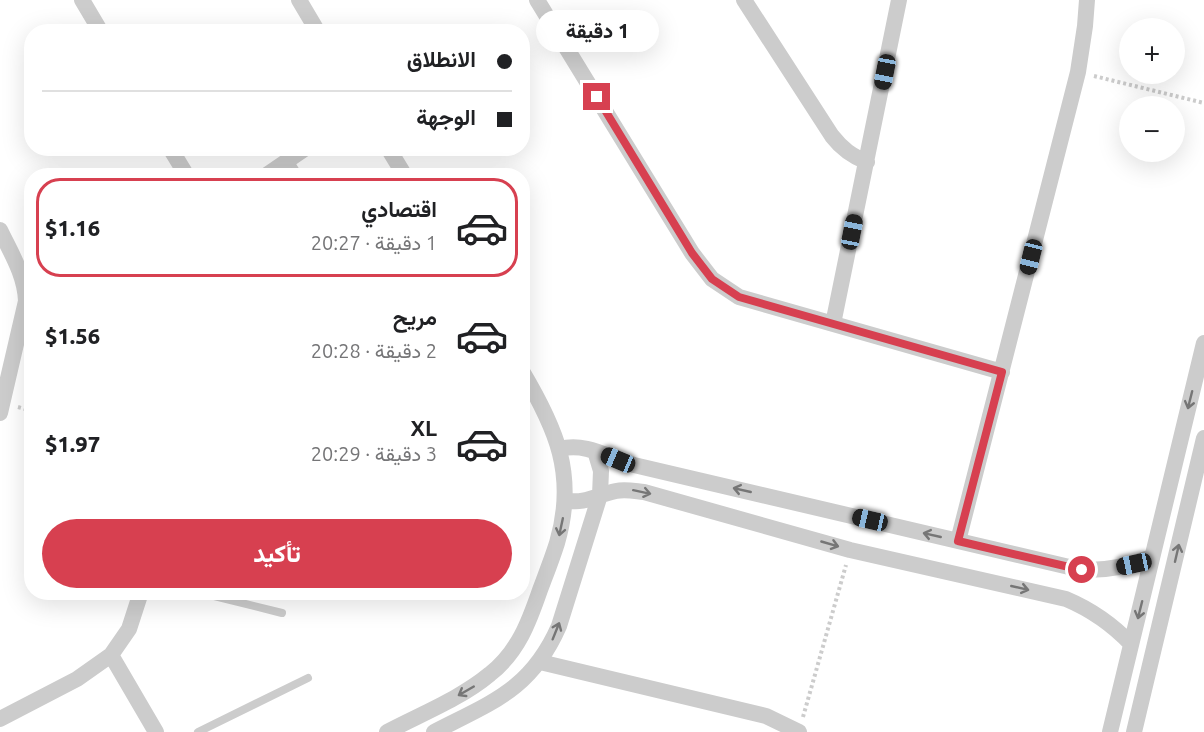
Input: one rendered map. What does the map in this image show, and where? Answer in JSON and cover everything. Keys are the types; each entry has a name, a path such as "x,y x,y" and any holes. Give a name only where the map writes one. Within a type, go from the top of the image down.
{"street":[{"path":"82,0 96,24"},
{"path":"537,0 692,253 712,279 739,297 1002,372"},
{"path":"744,0 832,136 853,156 867,162"},
{"path":"833,324 899,0"},
{"path":"958,541 1078,72 1087,0"},
{"path":"301,1 314,24"},
{"path":"277,168 295,156"},
{"path":"0,230 23,279 24,286"},
{"path":"0,413 24,310"},
{"path":"1110,732 1204,343"},
{"path":"387,732 477,684 503,662 523,636 557,543 565,500 565,478 560,449 543,406 530,384"},
{"path":"1134,732 1204,438"},
{"path":"560,449 577,447 595,451 634,465 1082,570 1114,569 1152,557"},
{"path":"434,732 511,690 540,662 551,645 600,495 601,471 595,451"},
{"path":"565,500 581,502 617,491 644,492 850,550 1066,599 1104,619 1131,644"},
{"path":"0,719 77,680 111,655 129,629 138,600"},
{"path":"111,655 156,732"},
{"path":"540,662 766,716 799,732"}],"lane":[{"path":"289,160 294,168"},
{"path":"230,600 282,613"},
{"path":"198,732 308,678"}],"path":[{"path":"1078,72 1204,103"},
{"path":"799,732 850,550"}],"route":[{"path":"597,97 692,253 712,279 739,297 1002,372 958,541 1082,570"}]}
